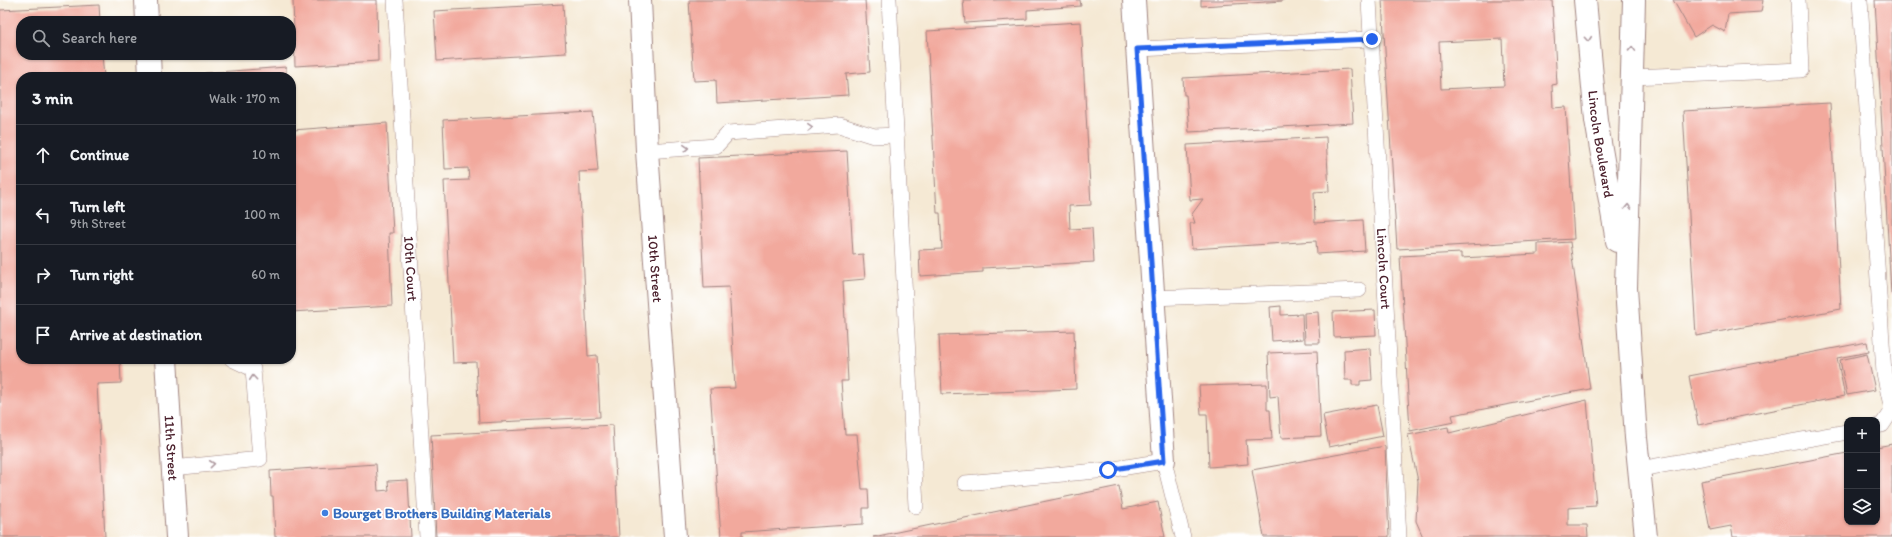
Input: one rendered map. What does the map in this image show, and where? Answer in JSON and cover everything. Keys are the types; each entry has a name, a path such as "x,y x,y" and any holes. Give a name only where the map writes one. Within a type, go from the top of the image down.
{"street":[{"path":"146,0 147,16"},
{"name":"10th Street","path":"640,0 647,150 675,537"},
{"path":"1134,0 1152,298 1164,461"},
{"name":"Lincoln Boulevard","path":"1585,0 1596,120 1626,288"},
{"name":"Lincoln Boulevard","path":"1634,0 1626,288 1636,438 1646,537"},
{"path":"149,60 150,72"},
{"name":"11th Street","path":"166,364 177,537"}],"lane":[{"name":"10th Court","path":"395,0 427,537"},
{"path":"889,0 916,506"},
{"name":"Lincoln Court","path":"1369,0 1399,537"},
{"path":"1631,77 1800,70 1798,0"},
{"path":"1860,0 1884,373 1892,410 1882,425 1880,425"},
{"path":"1137,49 1372,39"},
{"path":"647,150 716,146 728,133 839,125 874,136 896,136"},
{"path":"1152,298 1359,290"},
{"path":"173,468 260,459 253,369 242,364"},
{"path":"1640,469 1844,433"},
{"path":"965,483 1108,470 1164,461 1183,537"}],"building":[{"path":"293,0 377,0 378,61 295,66 296,16 293,16"},
{"path":"689,0 865,0 870,72 846,74 848,95 717,103 716,80 694,81"},
{"path":"963,0 1080,0 1081,6 1027,10 1027,19 965,23"},
{"path":"1201,0 1283,0 1283,1 1201,6"},
{"path":"1382,0 1552,0 1557,84 1552,85 1553,108 1566,107 1574,239 1397,249","holes":["1502,39 1504,86 1441,89 1439,42"]},
{"path":"1673,0 1763,0 1761,12 1728,14 1725,32 1712,25 1694,37"},
{"path":"1875,0 1892,0 1892,294 1891,294"},
{"path":"563,4 566,53 437,61 434,11"},
{"path":"99,5 100,16 16,16 16,60 102,60 104,72 16,72 16,364 120,364 121,383 97,384 105,537 0,537 0,10"},
{"path":"1081,22 1091,205 1069,206 1070,229 1092,228 1094,262 983,268 983,272 920,276 919,250 942,249 940,213 937,213 927,31"},
{"path":"286,67 286,72 218,72"},
{"path":"1350,69 1353,123 1189,132 1183,78"},
{"path":"1830,103 1841,309 1696,336 1683,111"},
{"path":"593,112 598,171 579,172 588,356 597,355 600,417 479,423 476,362 453,363 444,181 469,180 468,168 445,169 443,120"},
{"path":"387,123 393,233 389,233 392,306 296,312 296,130"},
{"path":"1326,137 1329,191 1314,192 1315,223 1363,220 1365,251 1317,254 1316,241 1192,249 1190,223 1195,223 1192,214 1203,199 1190,200 1187,145"},
{"path":"847,151 853,255 863,254 865,279 843,281 848,381 841,381 845,434 857,434 862,489 868,489 869,508 863,508 863,524 742,532 742,537 721,537 710,389 735,388 729,287 704,288 698,158"},
{"path":"1570,242 1590,389 1452,415 1454,422 1410,431 1400,256 1461,253 1461,258 1538,254 1538,244"},
{"path":"1281,306 1281,315 1302,314 1303,339 1272,341 1270,307"},
{"path":"1375,310 1376,335 1334,337 1333,312"},
{"path":"1318,312 1320,343 1305,343 1304,313"},
{"path":"1074,331 1076,389 942,394 939,335"},
{"path":"1867,342 1869,352 1837,358 1845,396 1698,425 1689,376"},
{"path":"1370,348 1372,380 1360,381 1360,385 1352,385 1352,380 1345,380 1344,350"},
{"path":"1317,351 1321,436 1281,438 1278,396 1270,397 1268,353"},
{"path":"1867,354 1875,390 1847,395 1840,360"},
{"path":"1267,384 1267,410 1270,410 1272,439 1246,440 1248,464 1209,467 1207,414 1201,414 1199,386"},
{"path":"1587,400 1596,506 1568,508 1568,525 1587,525 1588,537 1423,537 1416,521 1418,481 1408,435 1448,427 1449,433"},
{"path":"1377,405 1383,436 1329,447 1323,415"},
{"path":"613,425 619,537 436,537 431,435"},
{"path":"1892,444 1892,537 1733,537 1731,526 1710,530 1701,481 1844,454 1844,525 1880,525 1880,446"},
{"path":"1385,446 1389,537 1264,537 1252,470"},
{"path":"376,464 378,491 389,490 388,481 408,480 411,537 275,537 270,471"},
{"path":"1119,486 1123,509 1158,502 1165,537 873,537"}],"place":[{"name":"Bourget Brothers Building Materials","path":"325,513"}],"route":[{"path":"1108,470 1164,461 1152,298 1137,49 1372,39"}]}
